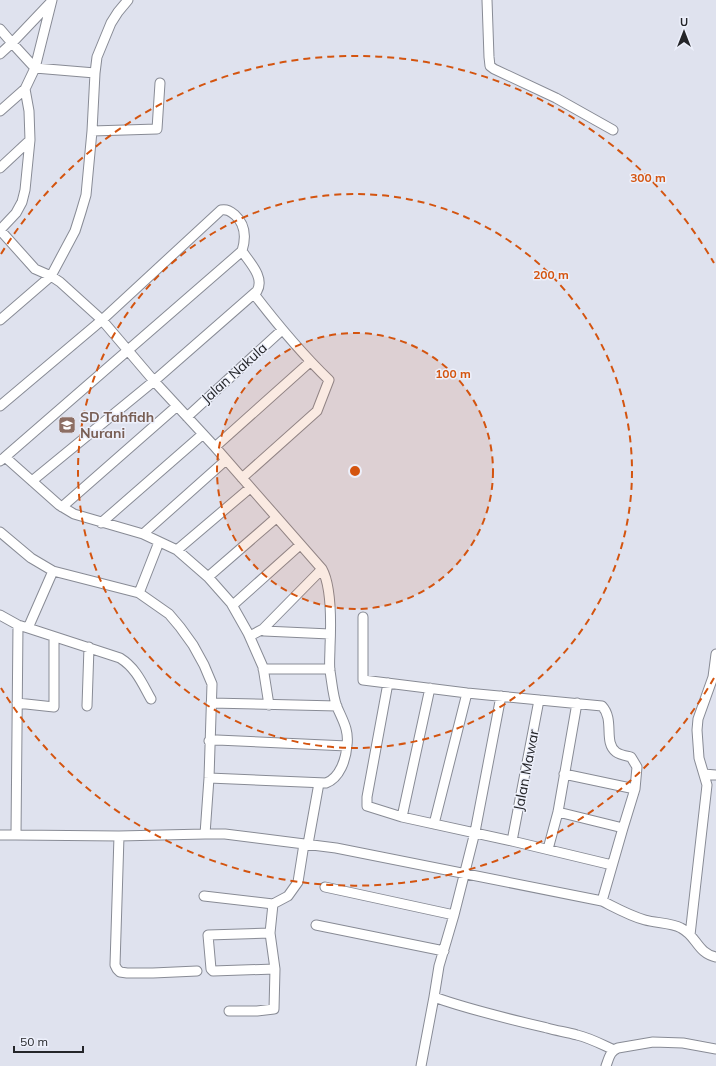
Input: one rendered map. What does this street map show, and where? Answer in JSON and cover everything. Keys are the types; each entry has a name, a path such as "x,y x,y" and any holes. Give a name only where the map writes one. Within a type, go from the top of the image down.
{"street":[{"path":"0,54 52,0"},
{"path":"0,111 25,89 34,68 52,0"},
{"path":"0,320 51,276 75,231 86,195 97,57 111,23 128,0"},
{"path":"487,0 490,66 556,98 613,130"},
{"path":"0,29 34,68 95,73"},
{"path":"92,131 157,129 160,83"},
{"path":"25,89 29,112 30,140 25,190 22,202 16,213 0,230 35,269 60,282 102,320 154,381 215,447 322,569 326,576 328,585 330,669 337,706 345,722 347,746 344,760 334,779 326,783 319,783 209,778"},
{"path":"0,168 30,140"},
{"path":"0,406 102,320 221,210 229,211 240,219 245,236 242,251 2,459 32,481 62,507 74,514 143,534 177,550 208,577 233,605 250,636 264,669 269,705"},
{"path":"32,481 154,381 254,294 260,286 259,277 242,251"},
{"path":"242,478 317,411 329,380 310,362 282,330 254,294"},
{"name":"Jalan Nakula","path":"187,417 282,330"},
{"path":"215,447 310,362"},
{"path":"62,507 177,406"},
{"path":"101,523 203,434"},
{"path":"143,534 226,460"},
{"path":"177,550 250,488"},
{"path":"208,577 276,518"},
{"path":"0,532 31,558 53,572 139,593 169,614 193,646 204,665 212,684 209,778 205,834"},
{"path":"139,593 159,542"},
{"path":"233,605 300,545"},
{"path":"250,636 263,629 322,569"},
{"path":"28,628 53,572"},
{"path":"0,615 18,625 120,658 136,672 151,699"},
{"path":"363,617 363,680 467,693 602,706 608,712 610,746 617,753 631,757 637,768 636,789 623,828 602,902"},
{"path":"16,835 18,625"},
{"path":"263,629 264,631 330,634"},
{"path":"17,703 54,707 54,637"},
{"path":"87,706 89,647"},
{"path":"690,935 707,785 699,758 697,730 698,719 713,677 716,654"},
{"path":"264,669 330,669"},
{"path":"388,683 366,801 368,806 373,809 402,817 475,832 612,865"},
{"path":"402,817 430,688"},
{"path":"434,824 467,693"},
{"path":"421,1066 439,966 454,915 475,832 501,696"},
{"name":"Jalan Mawar","path":"512,841 539,700"},
{"path":"211,702 337,706"},
{"path":"548,849 558,812 577,703"},
{"path":"209,741 347,746"},
{"path":"564,774 636,789"},
{"path":"704,774 716,775"},
{"path":"204,896 273,904 288,896 298,882 308,844 319,783"},
{"path":"558,812 623,828"},
{"path":"0,835 119,836 225,834 336,848 602,902 643,920 678,926 684,929 704,952 708,955 716,957"},
{"path":"119,836 115,965 117,969 120,972 127,973 153,974 197,971"},
{"path":"325,887 454,915"},
{"path":"229,1011 257,1011 274,1009 275,969 270,933 273,904"},
{"path":"316,926 444,951"},
{"path":"270,933 209,935 211,969 212,971 275,969"},
{"path":"434,997 519,1021 561,1032 575,1034 593,1040 614,1050"},
{"path":"606,1066 610,1055 614,1050 653,1042 683,1043 716,1049"}],"place":[{"name":"SD Tahfidh Nurani","path":"67,425"}]}
